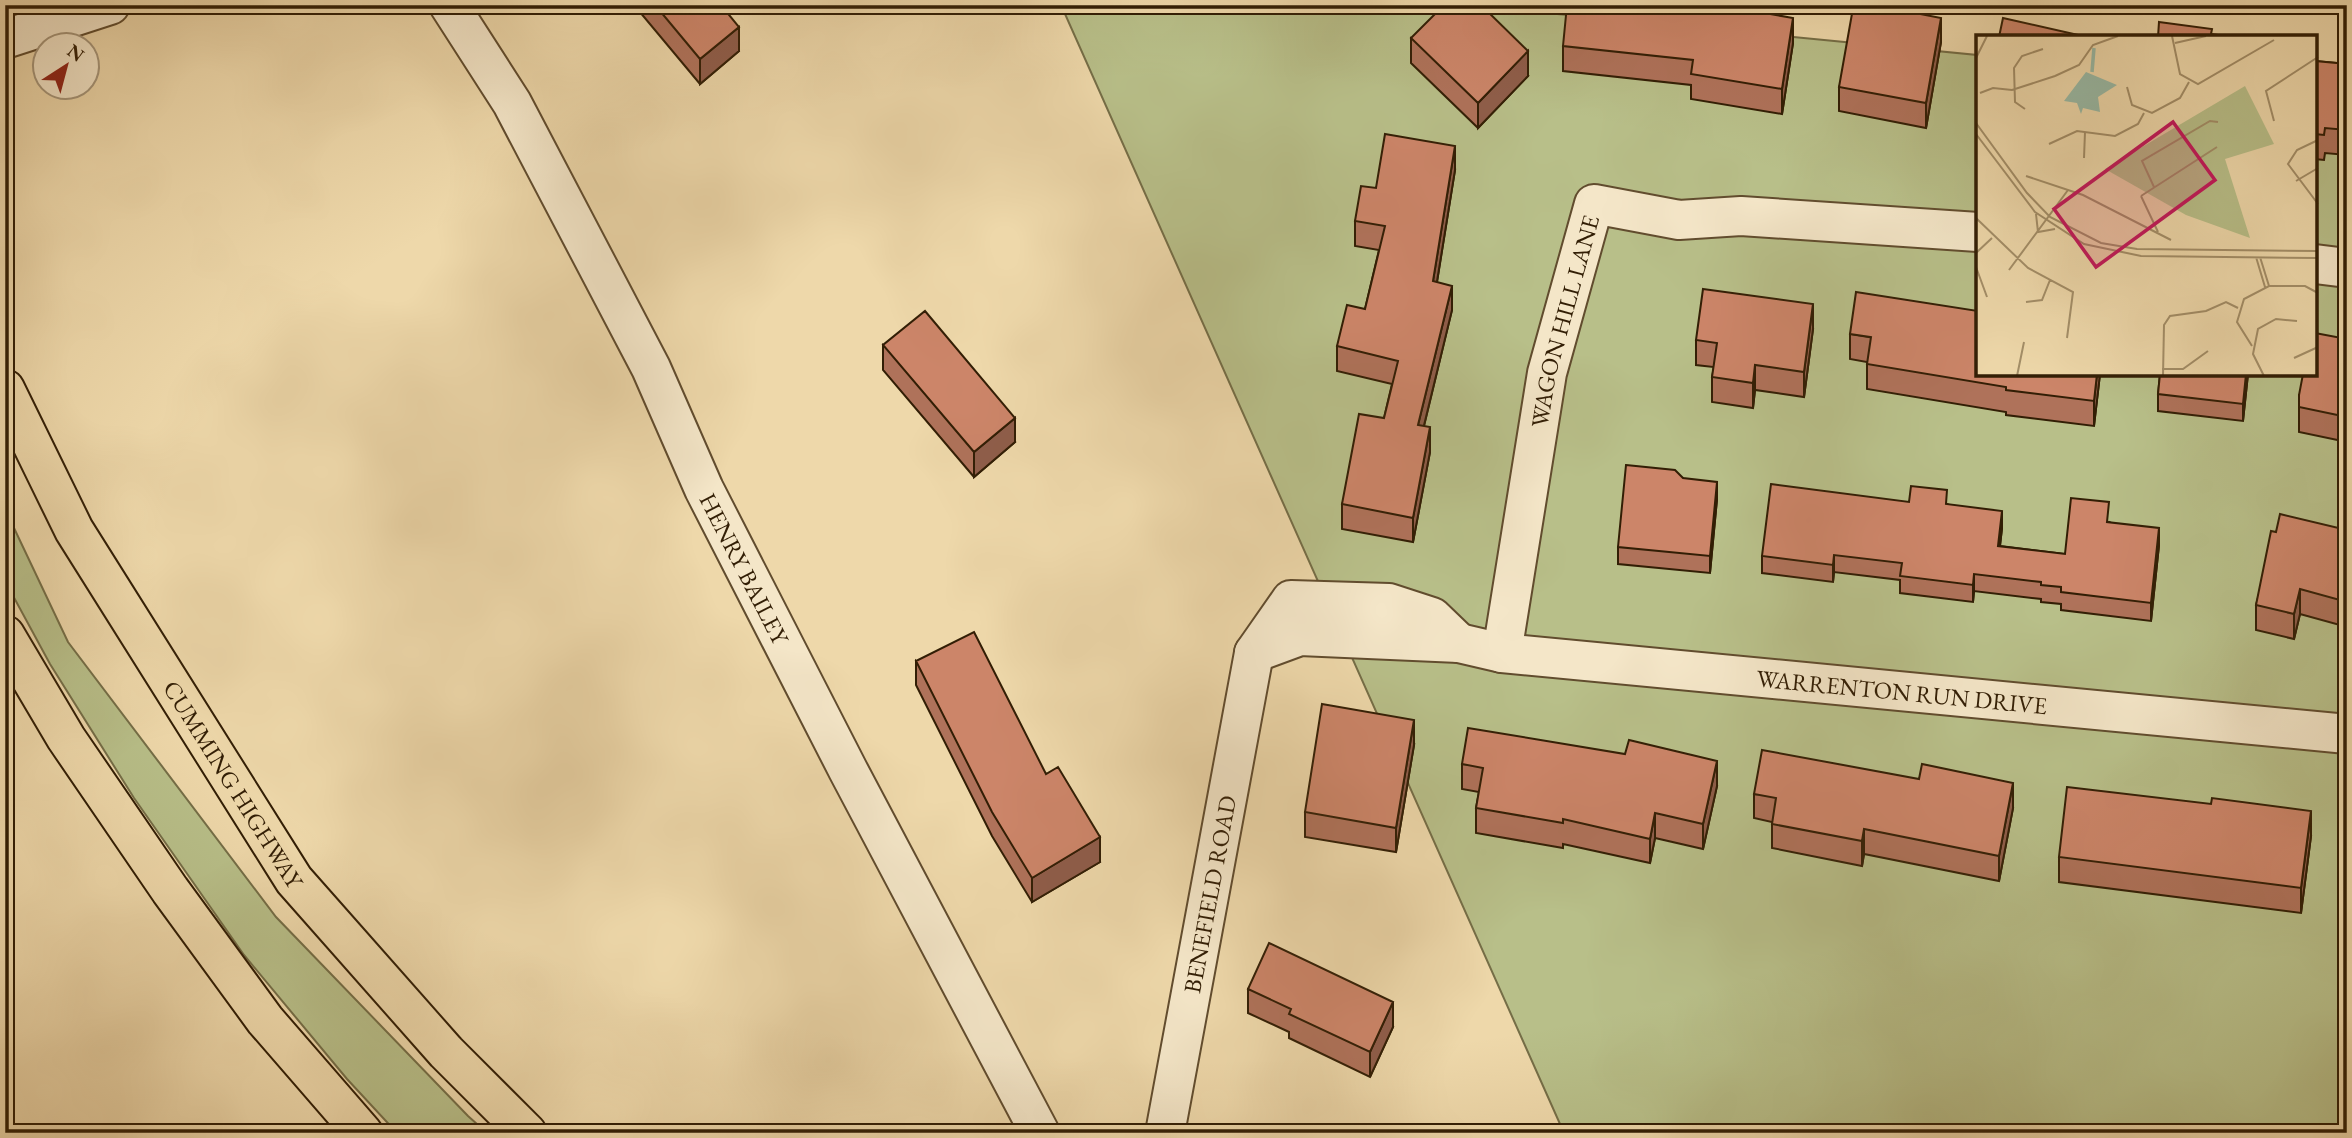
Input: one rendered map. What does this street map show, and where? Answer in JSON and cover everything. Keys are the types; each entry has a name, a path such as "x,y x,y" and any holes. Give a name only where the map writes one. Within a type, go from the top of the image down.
{"highway":[{"name":"CUMMING HIGHWAY","path":"5,389 74,530 294,880 446,1052 527,1133"},
{"path":"5,635 66,738 170,890 265,1020 363,1133"}],"street":[{"path":"5,39 110,5"},
{"name":"HENRY BAILEY","path":"449,5 512,103 651,368 717,513 854,782 1040,1133"},
{"name":"WAGON HILL LANE","path":"1502,653 1547,373 1594,204 1679,220 1741,216 1976,232"},
{"path":"2317,264 2347,268"},
{"path":"1254,653 1291,600 1389,603 1432,617 1458,643"},
{"path":"1380,640 1389,603"},
{"name":"WARRENTON RUN DRIVE","path":"1254,653 1300,636 1458,643 1502,653 2347,734"},
{"name":"BENEFIELD ROAD","path":"1165,1133 1254,653"}],"green space":[{"path":"1061,5 1466,5 1976,55 1976,376 2317,376 2317,88 2347,91 2347,1133 1564,1133"},
{"path":"5,509 68,642 276,917 487,1133 397,1133 347,1079 244,955 134,798 50,664 5,581"}],"building":[{"path":"655,5 721,5 739,27 700,59"},
{"path":"1444,5 1481,5 1528,51 1478,103 1411,38"},
{"path":"1567,5 1737,5 1736,8 1793,18 1782,89 1691,74 1693,60 1563,46"},
{"path":"1878,5 1917,5 1915,13 1941,18 1926,103 1839,87 1853,8 1877,12"},
{"path":"2003,18 2078,35 1999,35"},
{"path":"2159,22 2212,29 2211,34 2218,35 2158,35"},
{"path":"2317,61 2347,64 2347,130 2325,128 2324,135 2317,134"},
{"path":"1385,134 1455,146 1433,281 1452,286 1418,425 1430,427 1413,518 1342,504 1359,414 1384,418 1398,361 1337,346 1347,305 1365,309 1385,226 1355,221 1361,186 1376,188"},
{"path":"1703,289 1813,304 1804,372 1755,365 1753,383 1712,377 1717,343 1696,340"},
{"path":"1856,292 1976,311 1976,376 2097,376 2094,401 2006,390 2006,387 1867,364 1871,337 1850,334"},
{"path":"925,311 1015,418 974,452 883,345"},
{"path":"2317,333 2347,339 2347,417 2299,407 2303,376 2317,376"},
{"path":"2160,376 2246,376 2243,404 2158,394"},
{"path":"1626,465 1675,470 1683,478 1717,482 1710,556 1618,547"},
{"path":"1771,484 1909,502 1911,486 1947,490 1946,504 2002,511 1998,546 2065,554 2071,498 2109,502 2107,522 2159,528 2151,603 2061,592 2061,587 2041,585 2041,582 1974,574 1973,585 1900,576 1902,563 1834,555 1833,565 1762,556"},
{"path":"2280,514 2347,530 2347,602 2300,589 2294,614 2256,605 2271,531 2276,532"},
{"path":"974,632 1046,774 1058,767 1100,837 1032,878 992,812 916,661"},
{"path":"1322,704 1414,720 1396,828 1305,812"},
{"path":"1468,728 1625,754 1629,740 1717,761 1703,824 1655,813 1650,839 1563,819 1563,823 1476,808 1483,768 1462,764"},
{"path":"1762,750 1919,779 1922,764 2013,783 1999,856 1864,829 1862,841 1772,824 1776,798 1754,794"},
{"path":"2067,787 2211,804 2212,798 2311,811 2301,888 2059,857"},
{"path":"1269,943 1393,1002 1370,1052 1289,1014 1291,1009 1248,989"}]}
